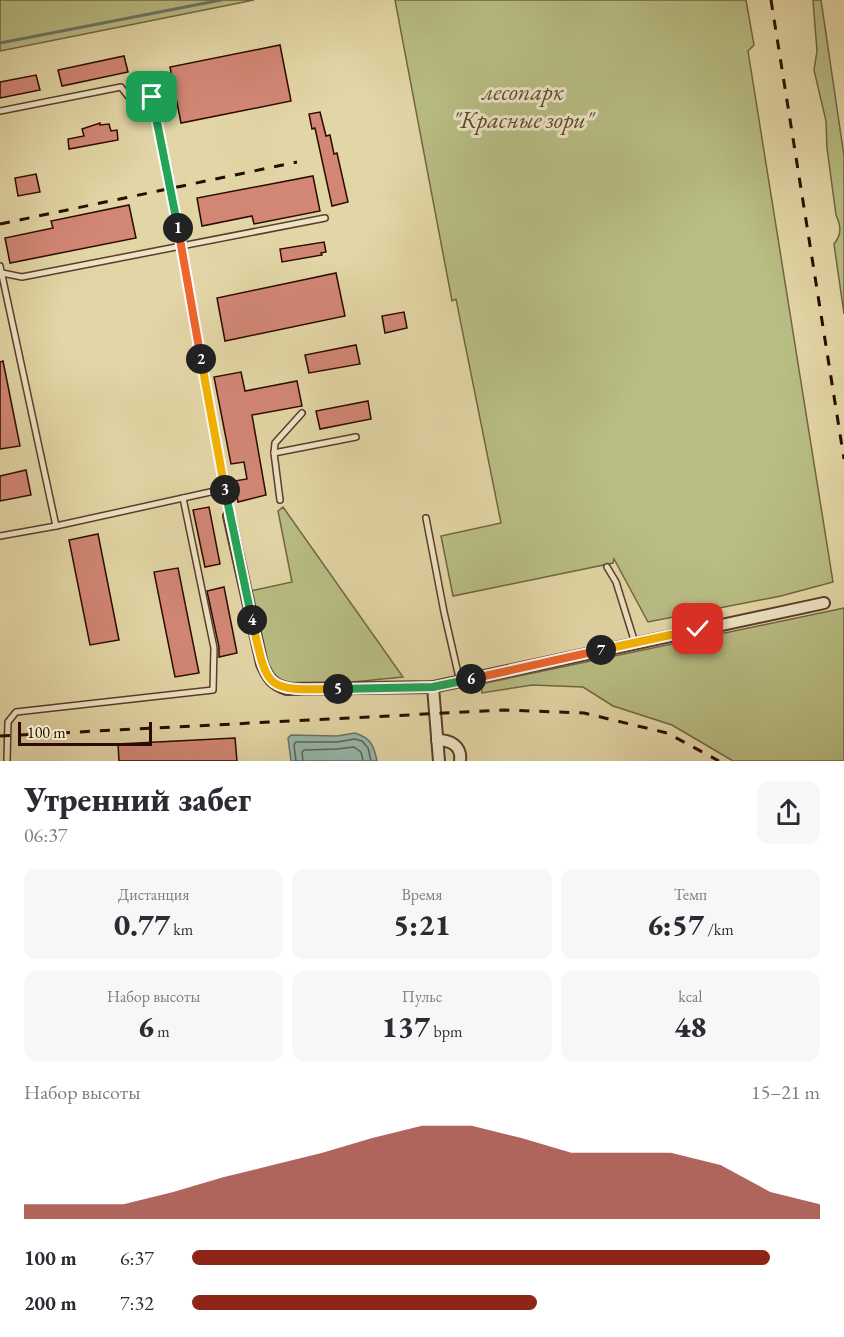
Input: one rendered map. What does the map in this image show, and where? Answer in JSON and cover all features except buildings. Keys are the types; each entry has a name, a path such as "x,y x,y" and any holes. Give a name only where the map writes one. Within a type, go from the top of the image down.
{"street":[{"path":"229,516 262,664 267,677 276,685 298,689 433,687 824,603"},
{"path":"433,687 439,761"},
{"path":"437,740 444,740 457,746 460,761"}],"lane":[{"path":"0,111 121,87 131,100 152,97 182,247 229,516"},
{"path":"2,273 22,278 326,218"},
{"path":"0,266 56,525"},
{"path":"280,500 274,453 275,443 302,413"},
{"path":"274,453 356,437"},
{"path":"0,536 224,489"},
{"path":"8,761 8,722 16,712 213,690 214,648 183,498"},
{"path":"426,518 460,682"},
{"path":"607,567 616,582 635,643"}],"green space":[{"path":"0,0 254,0 0,51"},
{"name":"лесопарк \"Красные зори\"","path":"395,0 746,0 754,45 748,51 833,582 781,596 648,622 614,559 613,563 453,596 441,536 501,523 456,299 452,301"},
{"path":"813,0 821,0 844,156 844,314 834,244 840,226 836,215 827,148 826,121 814,70 817,51"},
{"path":"283,507 403,677 318,684 286,681 276,677 270,671 265,662 250,591 292,582 278,511"},
{"path":"844,608 844,761 733,761 672,725 613,706 583,687 532,685 482,693 481,684"}],"water":[{"path":"355,733 365,737 371,743 377,761 291,761 288,738 291,735 337,736"}],"waterway":[{"path":"0,43 221,0"}],"railway":[{"path":"771,0 844,459"},
{"path":"0,224 297,162"},
{"path":"0,736 504,710 584,713 667,733 719,761"}],"route":[{"path":"152,97 182,247 229,516 262,664 267,677 276,685 287,689 433,687 698,629"}]}
